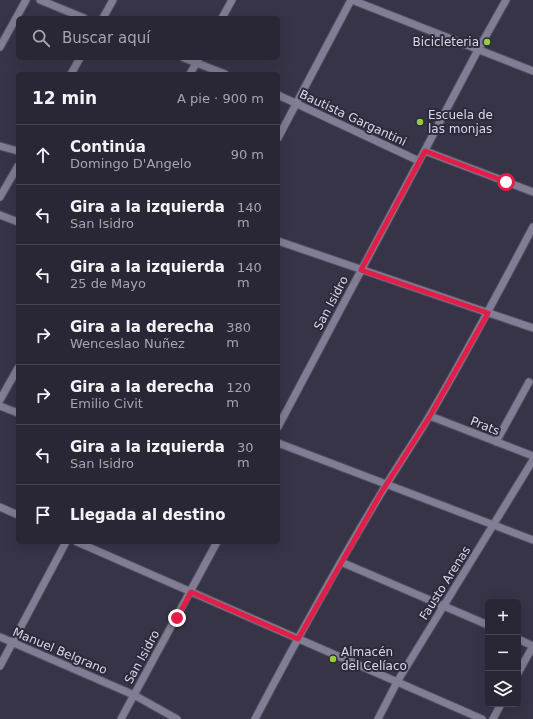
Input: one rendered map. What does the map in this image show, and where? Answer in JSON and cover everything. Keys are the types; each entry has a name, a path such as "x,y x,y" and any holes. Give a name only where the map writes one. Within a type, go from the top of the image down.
{"street":[{"path":"17,16 26,0"},
{"path":"40,0 79,16"},
{"path":"104,16 113,0"},
{"path":"223,16 232,0"},
{"path":"280,134 352,0 533,71"},
{"name":"San Isidro","path":"280,423 506,0"},
{"path":"0,47 16,18"},
{"path":"72,72 79,60"},
{"path":"191,72 198,60 221,72"},
{"name":"Bautista Gargantini","path":"280,96 419,161"},
{"path":"0,146 16,150"},
{"path":"425,151 533,192"},
{"path":"0,197 16,169"},
{"path":"0,215 16,221"},
{"path":"255,719 341,562 430,416 488,313 533,228"},
{"path":"280,242 533,328"},
{"path":"0,400 16,372"},
{"path":"496,442 529,382"},
{"path":"0,406 16,412"},
{"name":"Prats","path":"430,416 533,456"},
{"path":"280,444 533,540"},
{"name":"Fausto Arenas","path":"378,719 397,682 533,460"},
{"path":"0,507 16,515"},
{"path":"0,666 65,544"},
{"path":"83,544 482,719"},
{"name":"San Isidro","path":"121,719 216,544"},
{"path":"341,562 485,624"},
{"name":"Manuel Belgrano","path":"0,637 134,695 177,719"},
{"path":"519,671 533,646 521,640"},
{"path":"493,719 499,707"}],"place":[{"name":"Bicicleteria","path":"487,42"},
{"name":"Escuela de las monjas","path":"420,122"},
{"name":"Almacén del Celíaco","path":"333,659"}],"route":[{"path":"177,618 191,592 298,639 381,493 430,416 488,313 361,270 425,151 506,182"}]}
